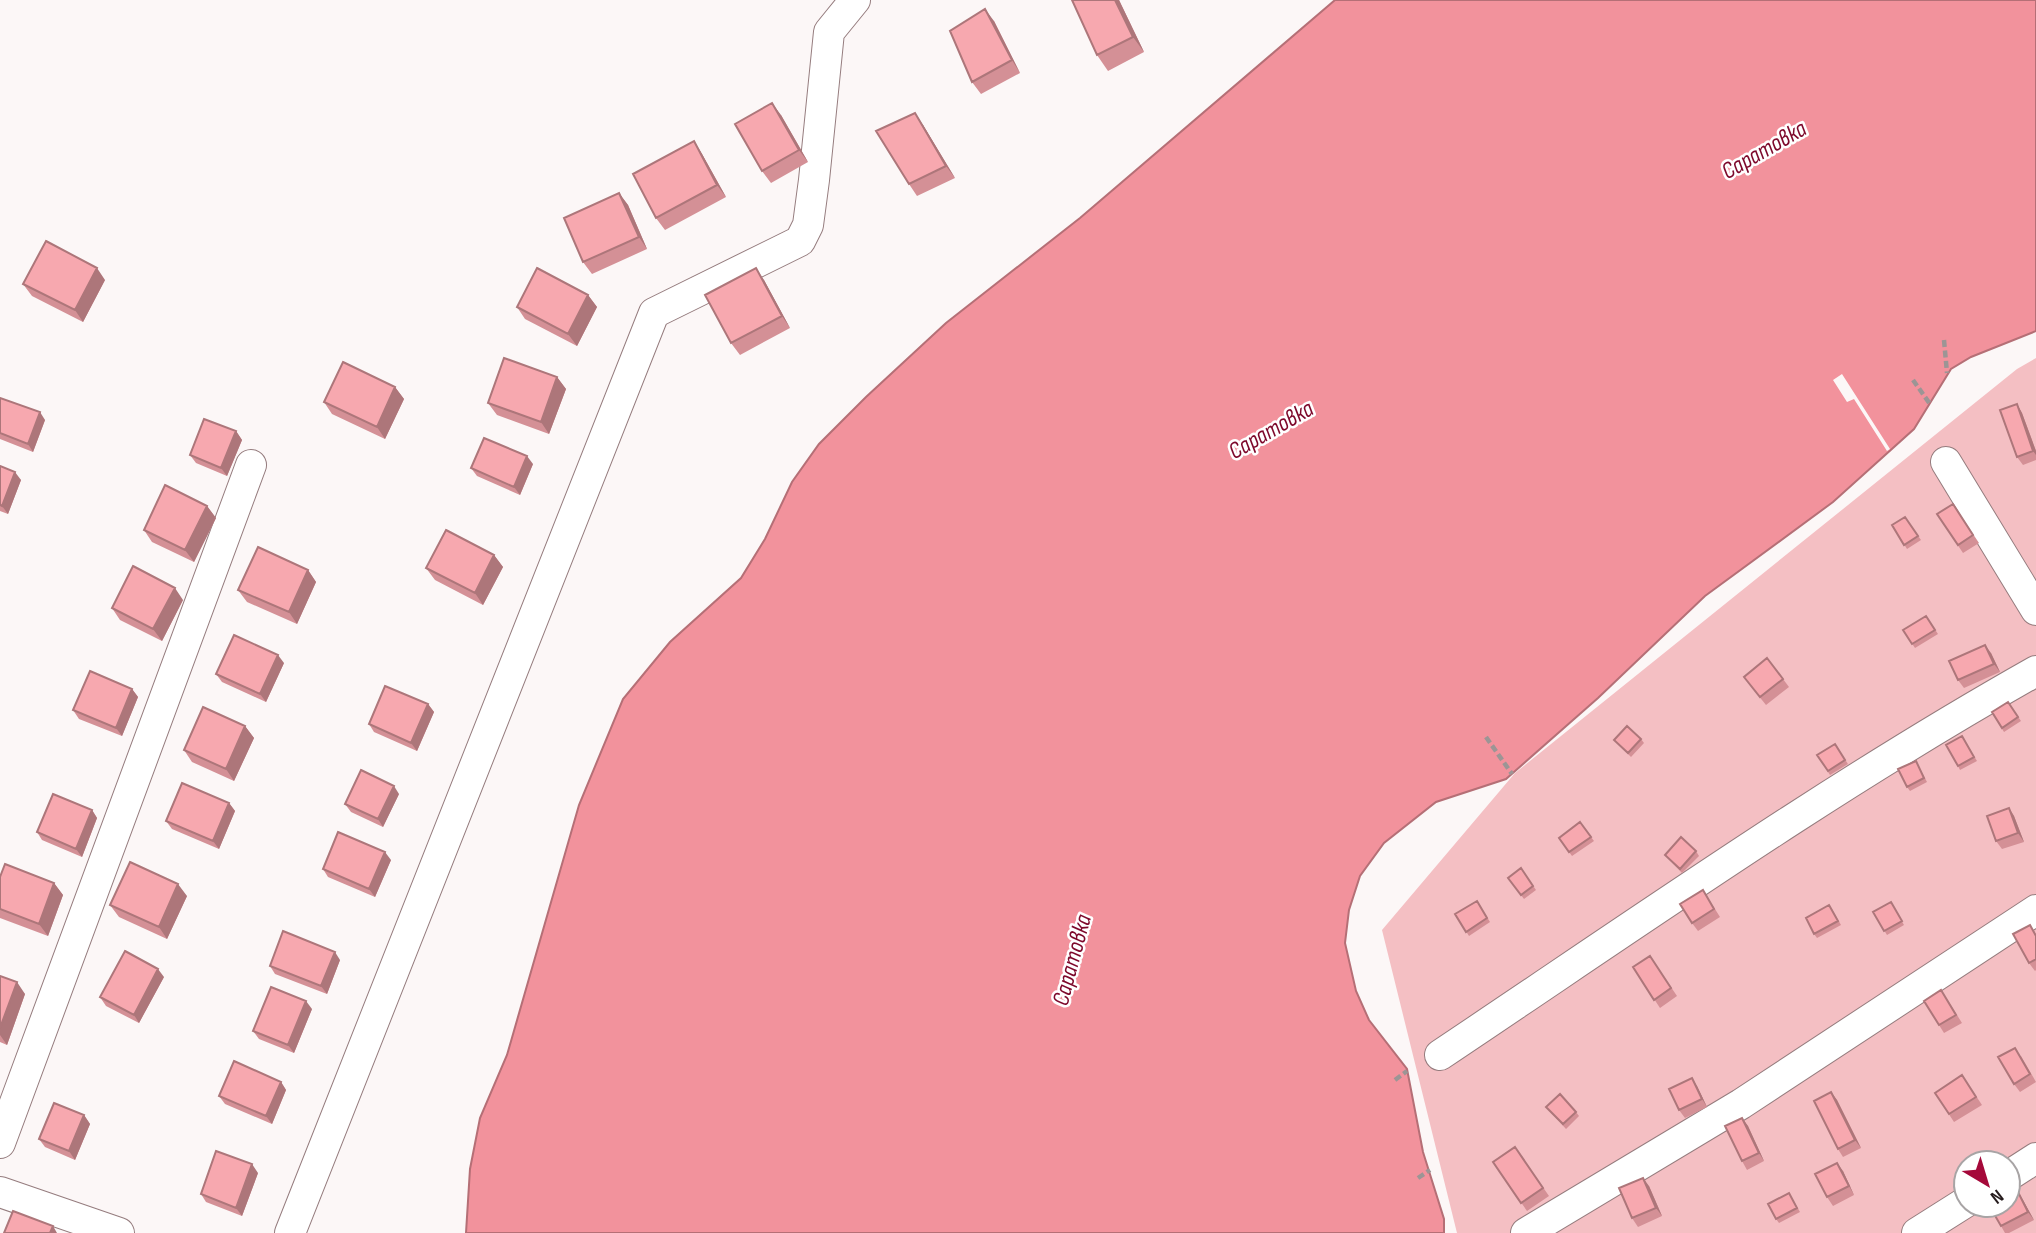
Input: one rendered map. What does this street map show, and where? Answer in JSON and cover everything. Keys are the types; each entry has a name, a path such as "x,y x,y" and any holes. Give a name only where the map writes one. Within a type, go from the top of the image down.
{"street":[{"path":"290,1233 654,313 800,241 808,225 829,32 855,0"},
{"path":"1946,462 2036,610"},
{"path":"0,1143 251,465"},
{"path":"1440,1055 1791,820 1963,712 2036,671"},
{"path":"1526,1233 1741,1104 2036,910"},
{"path":"0,1192 119,1233"},
{"path":"1917,1233 1952,1211"}],"path":[{"path":"1944,340 1947,373"},
{"path":"1913,380 1930,404"},
{"path":"1486,737 1513,774"},
{"path":"1395,1080 1407,1071"},
{"path":"1418,1178 1430,1170"}],"shaded area":[{"path":"2036,358 2036,1233 1457,1233 1382,930 1515,773 2017,369"}],"water":[{"name":"Саратовка","path":"1335,0 2036,0 2036,331 1971,357 1951,369 1914,429 1833,502 1705,596 1598,698 1506,779 1436,802 1384,843 1360,876 1349,910 1345,943 1356,991 1369,1020 1407,1069 1423,1152 1444,1219 1444,1233 466,1233 470,1169 480,1118 507,1055 579,805 623,699 670,642 741,578 765,539 792,482 819,444 866,397 946,323 1080,218"}],"pier":[{"path":"1842,374 1890,449 1887,451 1854,399 1847,402 1833,380"}],"building":[{"path":"1072,0 1115,0 1133,37 1097,55"},
{"path":"985,9 1012,60 972,82 950,31"},
{"path":"772,103 799,150 762,171 735,124"},
{"path":"915,113 946,166 909,184 876,131"},
{"path":"694,141 717,185 656,218 633,174"},
{"path":"619,193 639,237 583,262 564,218"},
{"path":"46,241 97,268 75,310 23,284"},
{"path":"537,268 588,295 568,334 517,307"},
{"path":"756,268 782,316 731,343 705,295"},
{"path":"504,358 557,377 541,422 488,403"},
{"path":"343,362 395,387 377,427 324,402"},
{"path":"0,398 40,412 28,444 0,433"},
{"path":"2017,404 2033,451 2017,457 2000,410"},
{"path":"204,419 236,431 221,468 190,455"},
{"path":"484,438 527,456 514,487 471,468"},
{"path":"0,466 15,472 2,506 0,505"},
{"path":"165,485 207,506 185,550 144,530"},
{"path":"1953,504 1973,535 1958,545 1937,514"},
{"path":"1905,517 1918,536 1904,545 1892,525"},
{"path":"446,530 494,555 475,593 426,568"},
{"path":"258,547 308,570 289,612 238,590"},
{"path":"133,566 175,588 153,629 112,608"},
{"path":"1926,616 1935,630 1912,644 1903,630"},
{"path":"234,635 278,655 260,694 216,674"},
{"path":"1985,645 1994,664 1958,680 1949,661"},
{"path":"1767,658 1783,679 1760,697 1744,677"},
{"path":"90,671 132,689 116,728 73,710"},
{"path":"385,686 428,704 411,743 369,724"},
{"path":"2008,702 2018,717 2002,728 1992,712"},
{"path":"203,707 245,726 226,769 184,750"},
{"path":"1627,726 1641,739 1628,753 1614,740"},
{"path":"1962,736 1974,757 1958,766 1946,745"},
{"path":"1835,744 1845,760 1828,771 1817,755"},
{"path":"1916,761 1924,778 1907,787 1898,769"},
{"path":"361,770 394,786 378,819 345,804"},
{"path":"182,783 229,803 213,841 166,821"},
{"path":"53,794 92,810 76,849 37,832"},
{"path":"2009,808 2018,833 1996,841 1987,816"},
{"path":"1580,822 1591,837 1569,852 1559,838"},
{"path":"338,832 385,852 369,889 323,869"},
{"path":"1681,837 1696,851 1680,869 1665,855"},
{"path":"130,862 178,884 159,927 110,905"},
{"path":"5,864 54,883 39,924 0,909 0,877"},
{"path":"1521,868 1533,886 1521,895 1508,878"},
{"path":"1703,890 1714,909 1692,923 1680,904"},
{"path":"1477,901 1487,918 1466,932 1455,914"},
{"path":"1891,902 1902,921 1884,931 1873,912"},
{"path":"1829,905 1838,921 1814,934 1806,918"},
{"path":"2030,925 2036,936 2036,959 2029,963 2013,934"},
{"path":"283,931 335,952 321,986 270,966"},
{"path":"125,951 158,969 134,1015 100,997"},
{"path":"1650,956 1671,988 1654,1000 1633,967"},
{"path":"0,976 17,982 0,1028"},
{"path":"271,987 306,1001 288,1045 253,1031"},
{"path":"1941,990 1956,1015 1939,1025 1924,1001"},
{"path":"2015,1048 2030,1074 2014,1084 1998,1057"},
{"path":"234,1061 281,1082 266,1116 219,1096"},
{"path":"1962,1075 1976,1097 1949,1114 1935,1093"},
{"path":"1692,1078 1702,1099 1679,1110 1669,1089"},
{"path":"1831,1092 1855,1140 1838,1149 1814,1101"},
{"path":"1560,1094 1576,1112 1563,1124 1546,1107"},
{"path":"54,1103 84,1115 69,1151 39,1139"},
{"path":"1742,1118 1759,1153 1742,1161 1725,1126"},
{"path":"1515,1147 1543,1188 1521,1203 1493,1162"},
{"path":"216,1151 252,1164 236,1208 201,1194"},
{"path":"1837,1163 1849,1186 1827,1197 1815,1174"},
{"path":"1643,1178 1656,1208 1632,1218 1619,1188"},
{"path":"1789,1193 1797,1208 1776,1219 1768,1204"},
{"path":"2022,1200 2028,1212 2022,1215"},
{"path":"13,1211 53,1226 50,1233 4,1233"},
{"path":"1997,1219 2014,1219 2001,1226"}]}
